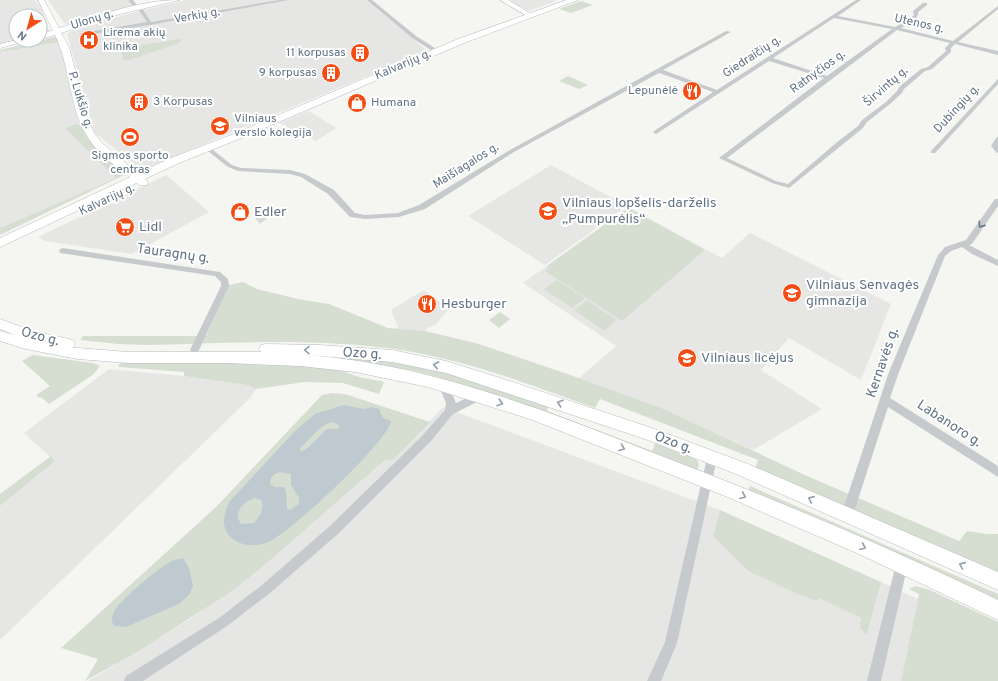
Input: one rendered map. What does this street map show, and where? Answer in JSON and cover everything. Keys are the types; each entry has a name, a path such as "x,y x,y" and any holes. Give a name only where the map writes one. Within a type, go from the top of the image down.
{"main road":[{"name":"Kalvarijų g.","path":"0,252 207,147 235,137 436,51 528,15 574,0"},
{"name":"Kalvarijų g.","path":"0,243 140,180 211,151 235,137"},
{"name":"Ozo g.","path":"0,324 50,341 97,348 133,350 319,350 392,356 446,367 642,431 712,458 998,581"},
{"name":"Ozo g.","path":"0,336 42,349 80,355 112,358 259,358 303,361 354,366 443,384 604,440 707,481 902,564 998,610"}],"street":[{"name":"P. Lukšio g.","path":"41,0 66,50 83,116 90,134 100,146 140,180"},
{"path":"130,0 150,24"},
{"name":"Ulonų g.","path":"58,32 73,29 138,8 177,0"},
{"name":"Verkių g.","path":"82,35 287,0"},
{"path":"369,0 414,37 436,51"},
{"path":"503,0 528,15"},
{"name":"Giedraičių g.","path":"656,132 859,0"},
{"name":"Ratnyčios g.","path":"722,158 828,78 913,19 916,15 915,12 925,4"},
{"name":"Širvintų g.","path":"722,158 774,182 789,186 838,144 861,127 864,121 888,103 900,92 901,88 949,52 948,48 955,42 998,8"},
{"name":"Utenos g.","path":"835,17 897,29 998,53"},
{"path":"48,35 58,32"},
{"name":"Maišiagalos g.","path":"211,151 230,166 240,170 278,171 303,175 331,192 353,215 365,217 399,215 414,210 512,151 660,71 728,32"},
{"path":"770,59 828,78"},
{"path":"660,71 718,92"},
{"name":"Dubingių g.","path":"933,152 998,81"},
{"path":"998,139 994,146 998,151"},
{"name":"Kernavės g.","path":"847,515 909,332 942,255 948,249 963,244 971,239 998,201"},
{"path":"963,244 975,252 998,262"},
{"name":"Tauragnų g.","path":"63,252 217,274 222,277 225,281 225,286 195,350"},
{"path":"443,384 451,403 450,411"},
{"path":"131,681 223,622 266,589 340,523 427,438 450,411 480,396"},
{"name":"Labanoro g.","path":"885,400 998,472"},
{"path":"654,681 671,643 712,458"},
{"path":"874,681 902,564"}],"shaded area":[{"path":"0,0 35,0 41,8 8,8 8,41 0,43"},
{"path":"48,0 128,0 132,6 69,24 64,23"},
{"path":"186,0 367,0 427,51 149,167 139,168 94,132 67,34 75,29 131,13"},
{"path":"509,1 557,1 528,11"},
{"path":"581,1 593,5 571,13 559,9"},
{"path":"48,38 58,38 60,42 48,44"},
{"path":"179,39 182,40 179,43 129,60 123,60 121,50 124,48"},
{"path":"60,42 80,123 65,128 116,178 0,228 0,52 24,48 48,48 48,44"},
{"path":"8,48 24,48 0,52 0,50"},
{"path":"568,76 588,85 579,89 559,81"},
{"path":"309,111 336,128 316,141 279,123"},
{"path":"80,123 87,137 124,173 124,175 0,235 0,228 116,178 65,128"},
{"name":"Vilniaus lopšelis-darželis „Pumpurėlis“","path":"551,165 627,206 545,265 468,216"},
{"path":"166,175 209,212 132,254 45,241 38,237"},
{"path":"262,209 270,216 260,224 255,218 256,211"},
{"path":"631,209 722,258 750,233 891,304 861,380 789,338 761,370 822,409 753,450 664,409 579,378 616,346 523,283 625,210 628,211"},
{"path":"631,209 705,250 622,321 545,271 549,267 547,266 625,210 628,211"},
{"path":"557,280 585,298 572,308 544,289"},
{"path":"243,282 257,289 298,299 329,304 388,328 425,331 479,344 579,378 664,409 807,476 959,541 967,531 998,534 998,572 755,468 758,460 600,399 595,408 502,375 455,361 407,351 309,342 243,342 145,345 80,340 83,336 206,336 229,285"},
{"path":"424,290 449,309 435,325 427,328 425,331 396,329 398,327 391,310"},
{"path":"587,300 617,320 604,331 574,310"},
{"path":"500,312 510,319 499,328 489,320"},
{"path":"292,354 415,363 549,404 547,411 652,451 655,443 696,459 699,464 697,471 529,407 427,374 377,364"},
{"path":"33,355 93,363 100,366 94,374 49,404 41,397 39,398 36,395 50,386 22,361"},
{"path":"237,362 334,368 359,377 384,382 379,394 343,383 305,382 256,389 247,385 184,376 184,372 119,367 118,365 121,363"},
{"path":"109,369 184,376 247,385 256,389 250,398 0,640 0,506 55,461 24,433"},
{"path":"332,393 345,394 430,422 393,460 384,461 259,570 229,593 137,652 85,681 98,659 61,648 216,507 322,395"},
{"path":"344,405 364,409 372,407 379,409 383,418 391,421 386,431 374,447 336,487 294,524 277,537 266,543 249,545 239,543 227,533 224,525 225,512 230,501 295,431 315,414","holes":["333,422 340,426 338,429 327,429 305,450 301,451 300,449 319,429 328,423","280,472 291,474 291,485 299,498 299,504 290,510 287,509 286,491 284,487 275,487 270,484 270,481 274,475","255,498 261,500 261,513 254,523 241,524 238,515 240,508"]},
{"path":"443,407 720,510 713,536 748,571 803,597 804,596 817,602 818,598 861,618 867,635 881,582 918,599 901,681 88,681 190,619 259,570 384,461 393,460"},
{"path":"51,456 55,461 0,506 0,494"},
{"path":"750,486 998,594 998,603 748,492"},
{"path":"720,510 881,582 867,635 860,628 861,618 818,598 817,602 804,596 803,597 748,571 713,536"},
{"path":"183,558 189,568 193,586 189,595 179,604 126,627 114,626 112,620 113,614 116,608 130,593 168,563"},
{"path":"915,586 930,590 998,622 998,681 901,681 919,594 909,589"}],"place":[{"name":"Lirema akių klinika","path":"89,40"},
{"name":"11 korpusas","path":"360,53"},
{"name":"9 korpusas","path":"331,73"},
{"name":"Lepunėlė","path":"692,91"},
{"name":"3 Korpusas","path":"139,102"},
{"name":"Humana","path":"357,103"},
{"name":"Vilniaus verslo kolegija","path":"220,126"},
{"name":"Sigmos sporto centras","path":"130,137"},
{"name":"Vilniaus lopšelis-darželis „Pumpurėlis“","path":"548,211"},
{"name":"Edler","path":"240,212"},
{"name":"Lidl","path":"125,227"},
{"name":"Vilniaus Senvagės gimnazija","path":"792,293"},
{"name":"Hesburger","path":"427,304"},
{"name":"Vilniaus licėjus","path":"687,358"}]}
